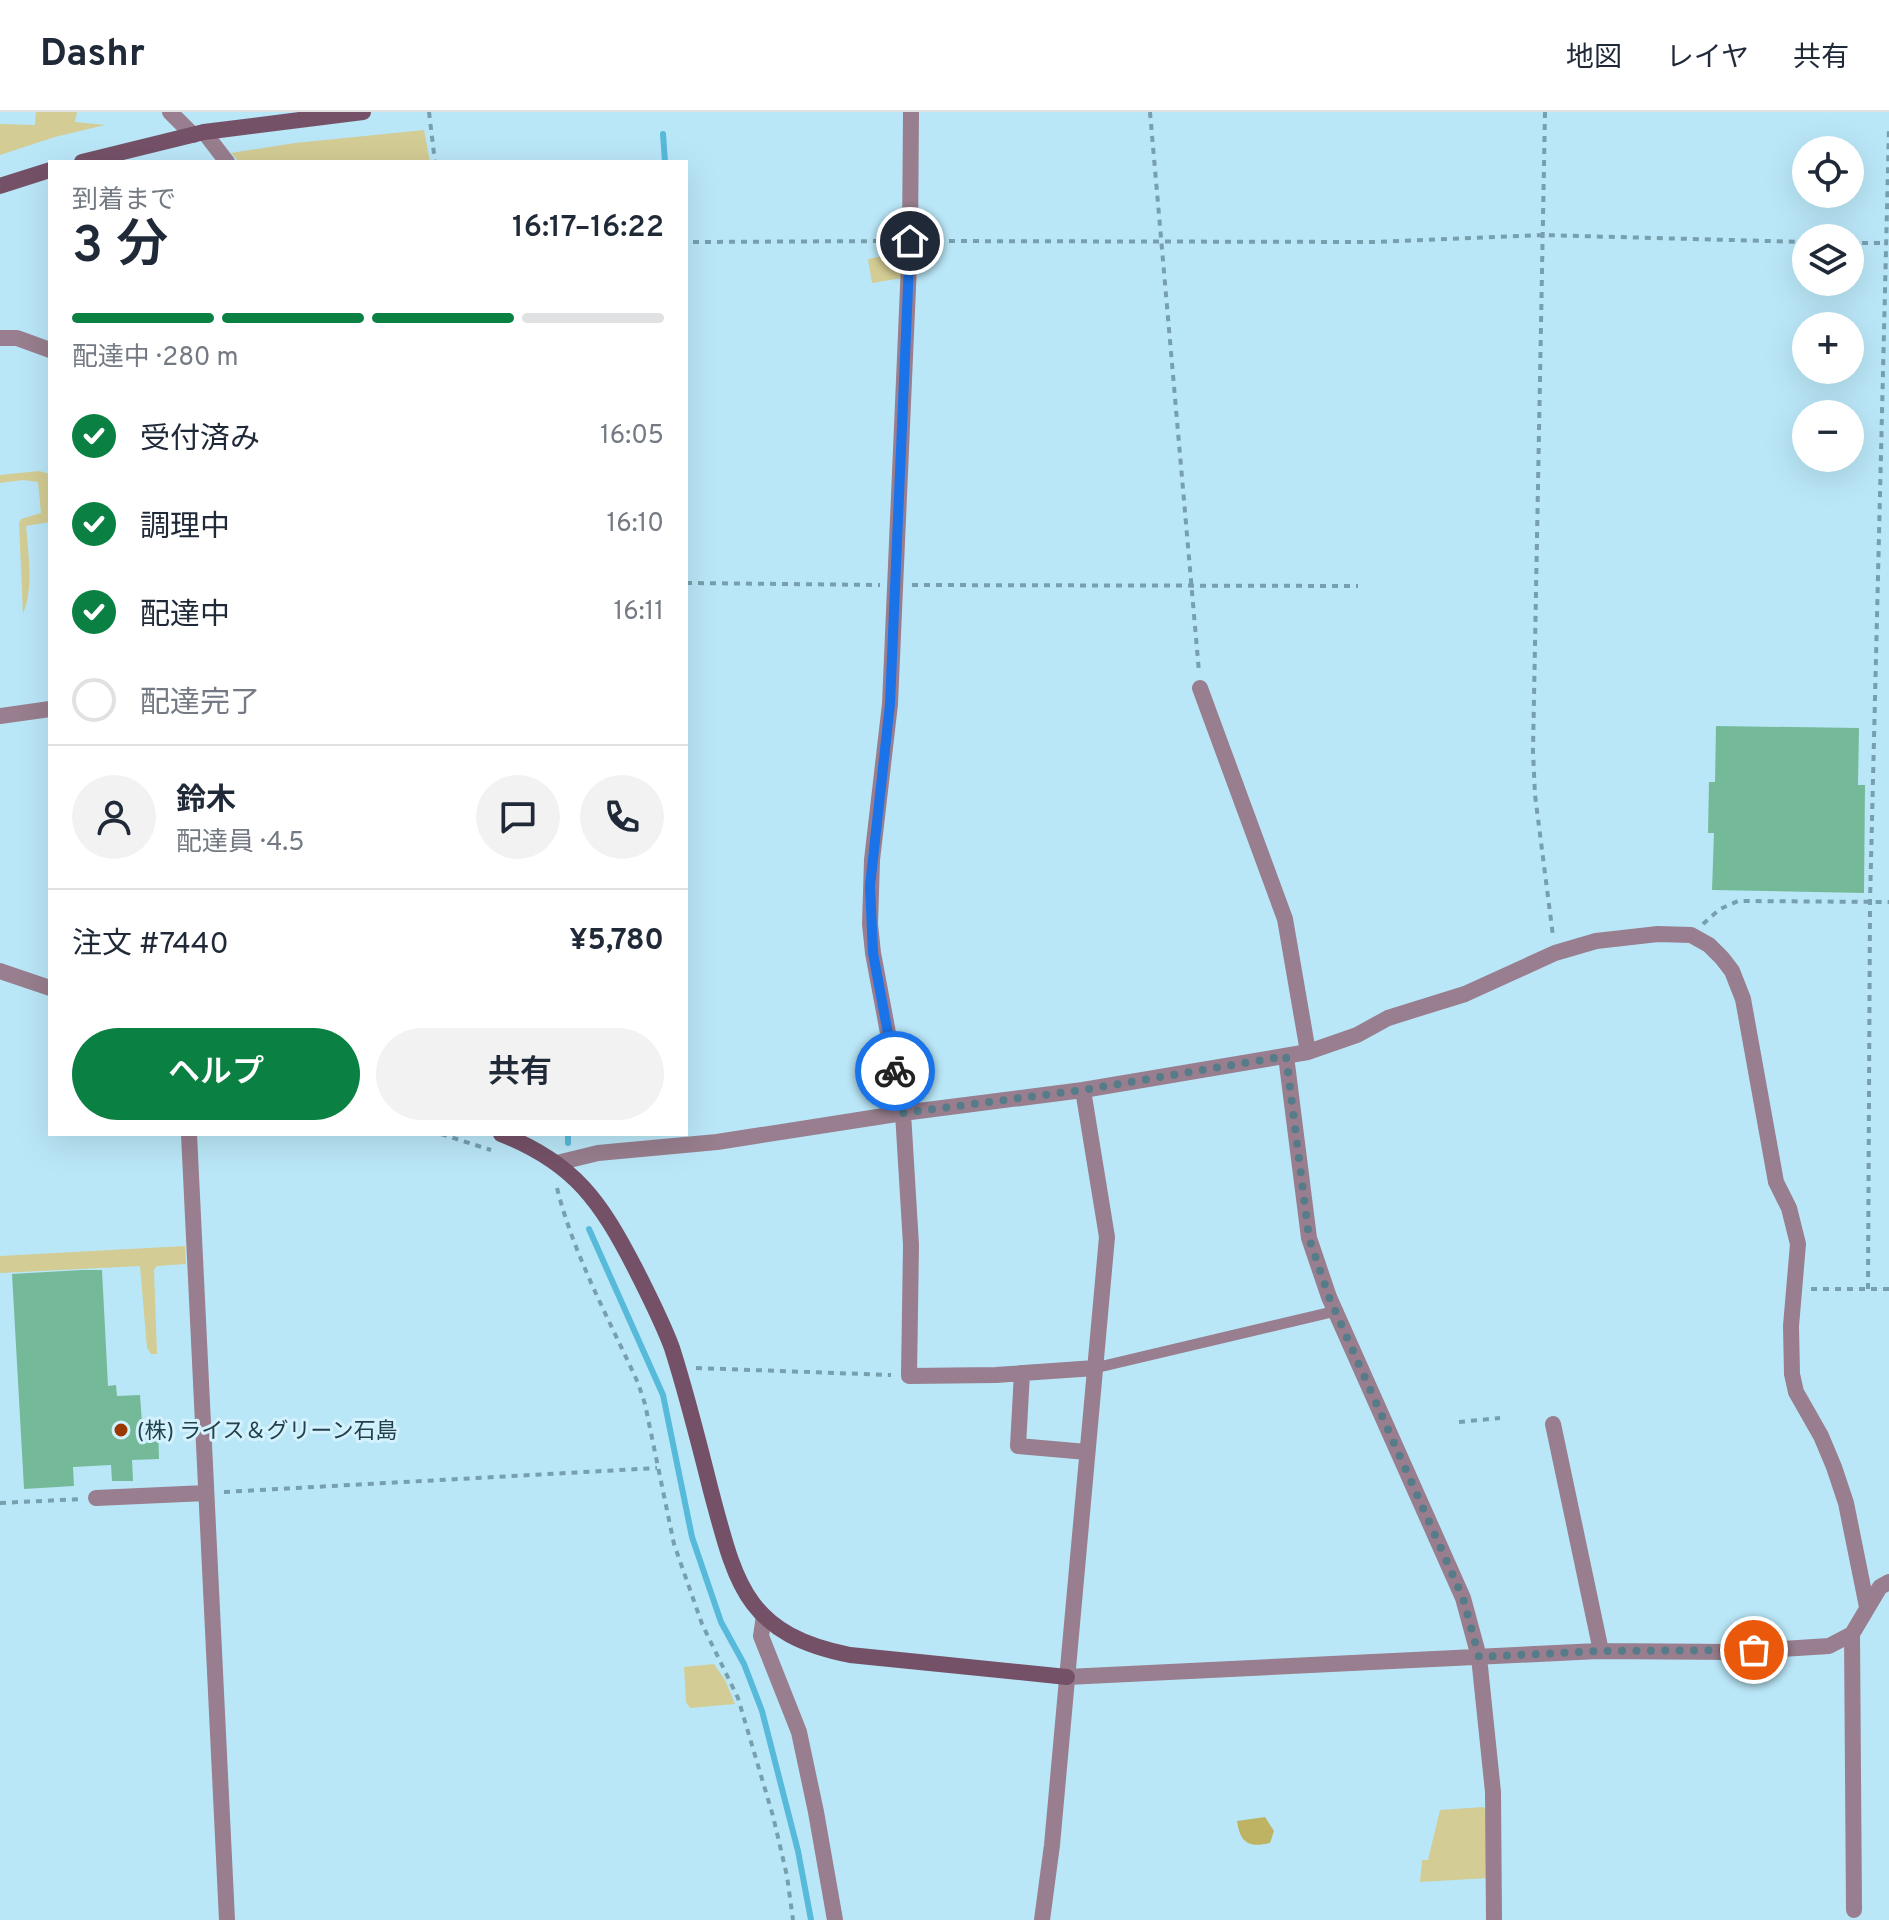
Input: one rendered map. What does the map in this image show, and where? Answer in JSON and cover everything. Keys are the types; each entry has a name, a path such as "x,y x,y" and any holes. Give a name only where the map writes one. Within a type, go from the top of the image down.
{"street":[{"path":"170,112 199,134 225,160"},
{"path":"90,160 199,134 363,112"},
{"path":"911,112 910,241 896,585 889,717 872,860 870,924 903,1113 911,1245 909,1376 1095,1368"},
{"path":"0,186 48,171"},
{"path":"0,338 17,338 48,349"},
{"path":"1200,688 1285,919 1308,1052"},
{"path":"0,716 48,709"},
{"path":"556,1170 598,1153 717,1142 903,1113 1083,1090 1308,1052 1357,1035 1388,1018 1465,994 1555,953 1596,941 1658,934 1691,935 1709,945 1722,958 1732,971 1743,999 1776,1182 1789,1208 1798,1244 1791,1352 1796,1392 1821,1436 1846,1503 1867,1607"},
{"path":"0,971 48,987"},
{"path":"1286,1056 1309,1238 1336,1311 1463,1598 1479,1657 1493,1792 1494,1920"},
{"path":"1042,1920 1052,1845 1107,1237 1083,1090"},
{"path":"189,1136 227,1920"},
{"path":"528,1140 556,1170 592,1196 610,1220 662,1321 679,1367 731,1566 764,1616 781,1631 806,1644 850,1655 1067,1677 1601,1651 1735,1652 1829,1646 1852,1634"},
{"path":"1022,1373 1018,1446 1087,1452"},
{"path":"1553,1424 1601,1651"},
{"path":"96,1498 206,1493"},
{"path":"1854,1910 1852,1634 1880,1587 1889,1582"},
{"path":"764,1616 761,1636 799,1732 835,1920"}],"lane":[{"path":"1095,1368 1336,1311"}],"path":[{"path":"429,112 435,160"},
{"path":"1150,112 1200,688"},
{"path":"1545,112 1533,751 1535,795 1555,953"},
{"path":"1868,1289 1870,902 1889,128"},
{"path":"693,242 1373,242 1541,235 1792,242"},
{"path":"1864,243 1888,244"},
{"path":"688,583 1358,586"},
{"path":"1691,935 1720,909 1738,901 1889,902"},
{"path":"448,1136 497,1151"},
{"path":"556,1170 565,1220 638,1383 686,1585 738,1698 753,1745 783,1861 793,1920"},
{"path":"1795,1289 1889,1289"},
{"path":"679,1367 909,1376"},
{"path":"1459,1422 1500,1418"},
{"path":"206,1493 657,1468"},
{"path":"0,1503 96,1498"}],"shaded area":[{"path":"36,112 77,112 75,122 105,125 0,155 0,124 35,125"},
{"path":"424,130 430,160 237,160 231,153"},
{"path":"904,252 902,278 872,283 868,259"},
{"path":"39,471 48,473 48,522 26,526 29,582 23,614 19,523 21,519 41,513 38,482 0,483 0,475"},
{"path":"185,1246 186,1264 157,1266 154,1270 157,1354 151,1354 147,1348 140,1266 0,1273 0,1256"},
{"path":"714,1664 735,1704 690,1708 686,1702 684,1667"},
{"path":"1483,1807 1487,1811 1489,1878 1420,1882 1422,1860 1428,1860 1440,1810"},
{"path":"1265,1817 1274,1831 1270,1843 1256,1845 1243,1839 1237,1821"}],"building":[{"path":"1716,726 1859,728 1858,785 1865,785 1864,893 1712,890 1714,833 1708,833 1709,782 1715,782"},
{"path":"102,1270 108,1386 116,1385 117,1396 140,1395 142,1423 158,1423 159,1459 132,1460 133,1481 112,1481 111,1465 73,1467 74,1486 24,1489 12,1274"}],"waterway":[{"path":"663,134 665,160"},
{"path":"568,1136 568,1143"},
{"path":"589,1229 663,1395 692,1537 721,1622 744,1664 762,1711 798,1851 811,1920"}],"way so far":[{"path":"895,1071 903,1113 1083,1090 1286,1056 1309,1238 1329,1297 1463,1598 1479,1657 1598,1651 1754,1650"}],"place":[{"name":"(株) ライス＆グリーン石島","path":"121,1430"}],"route":[{"path":"895,1071 873,953 870,886 890,704 910,241"}]}
